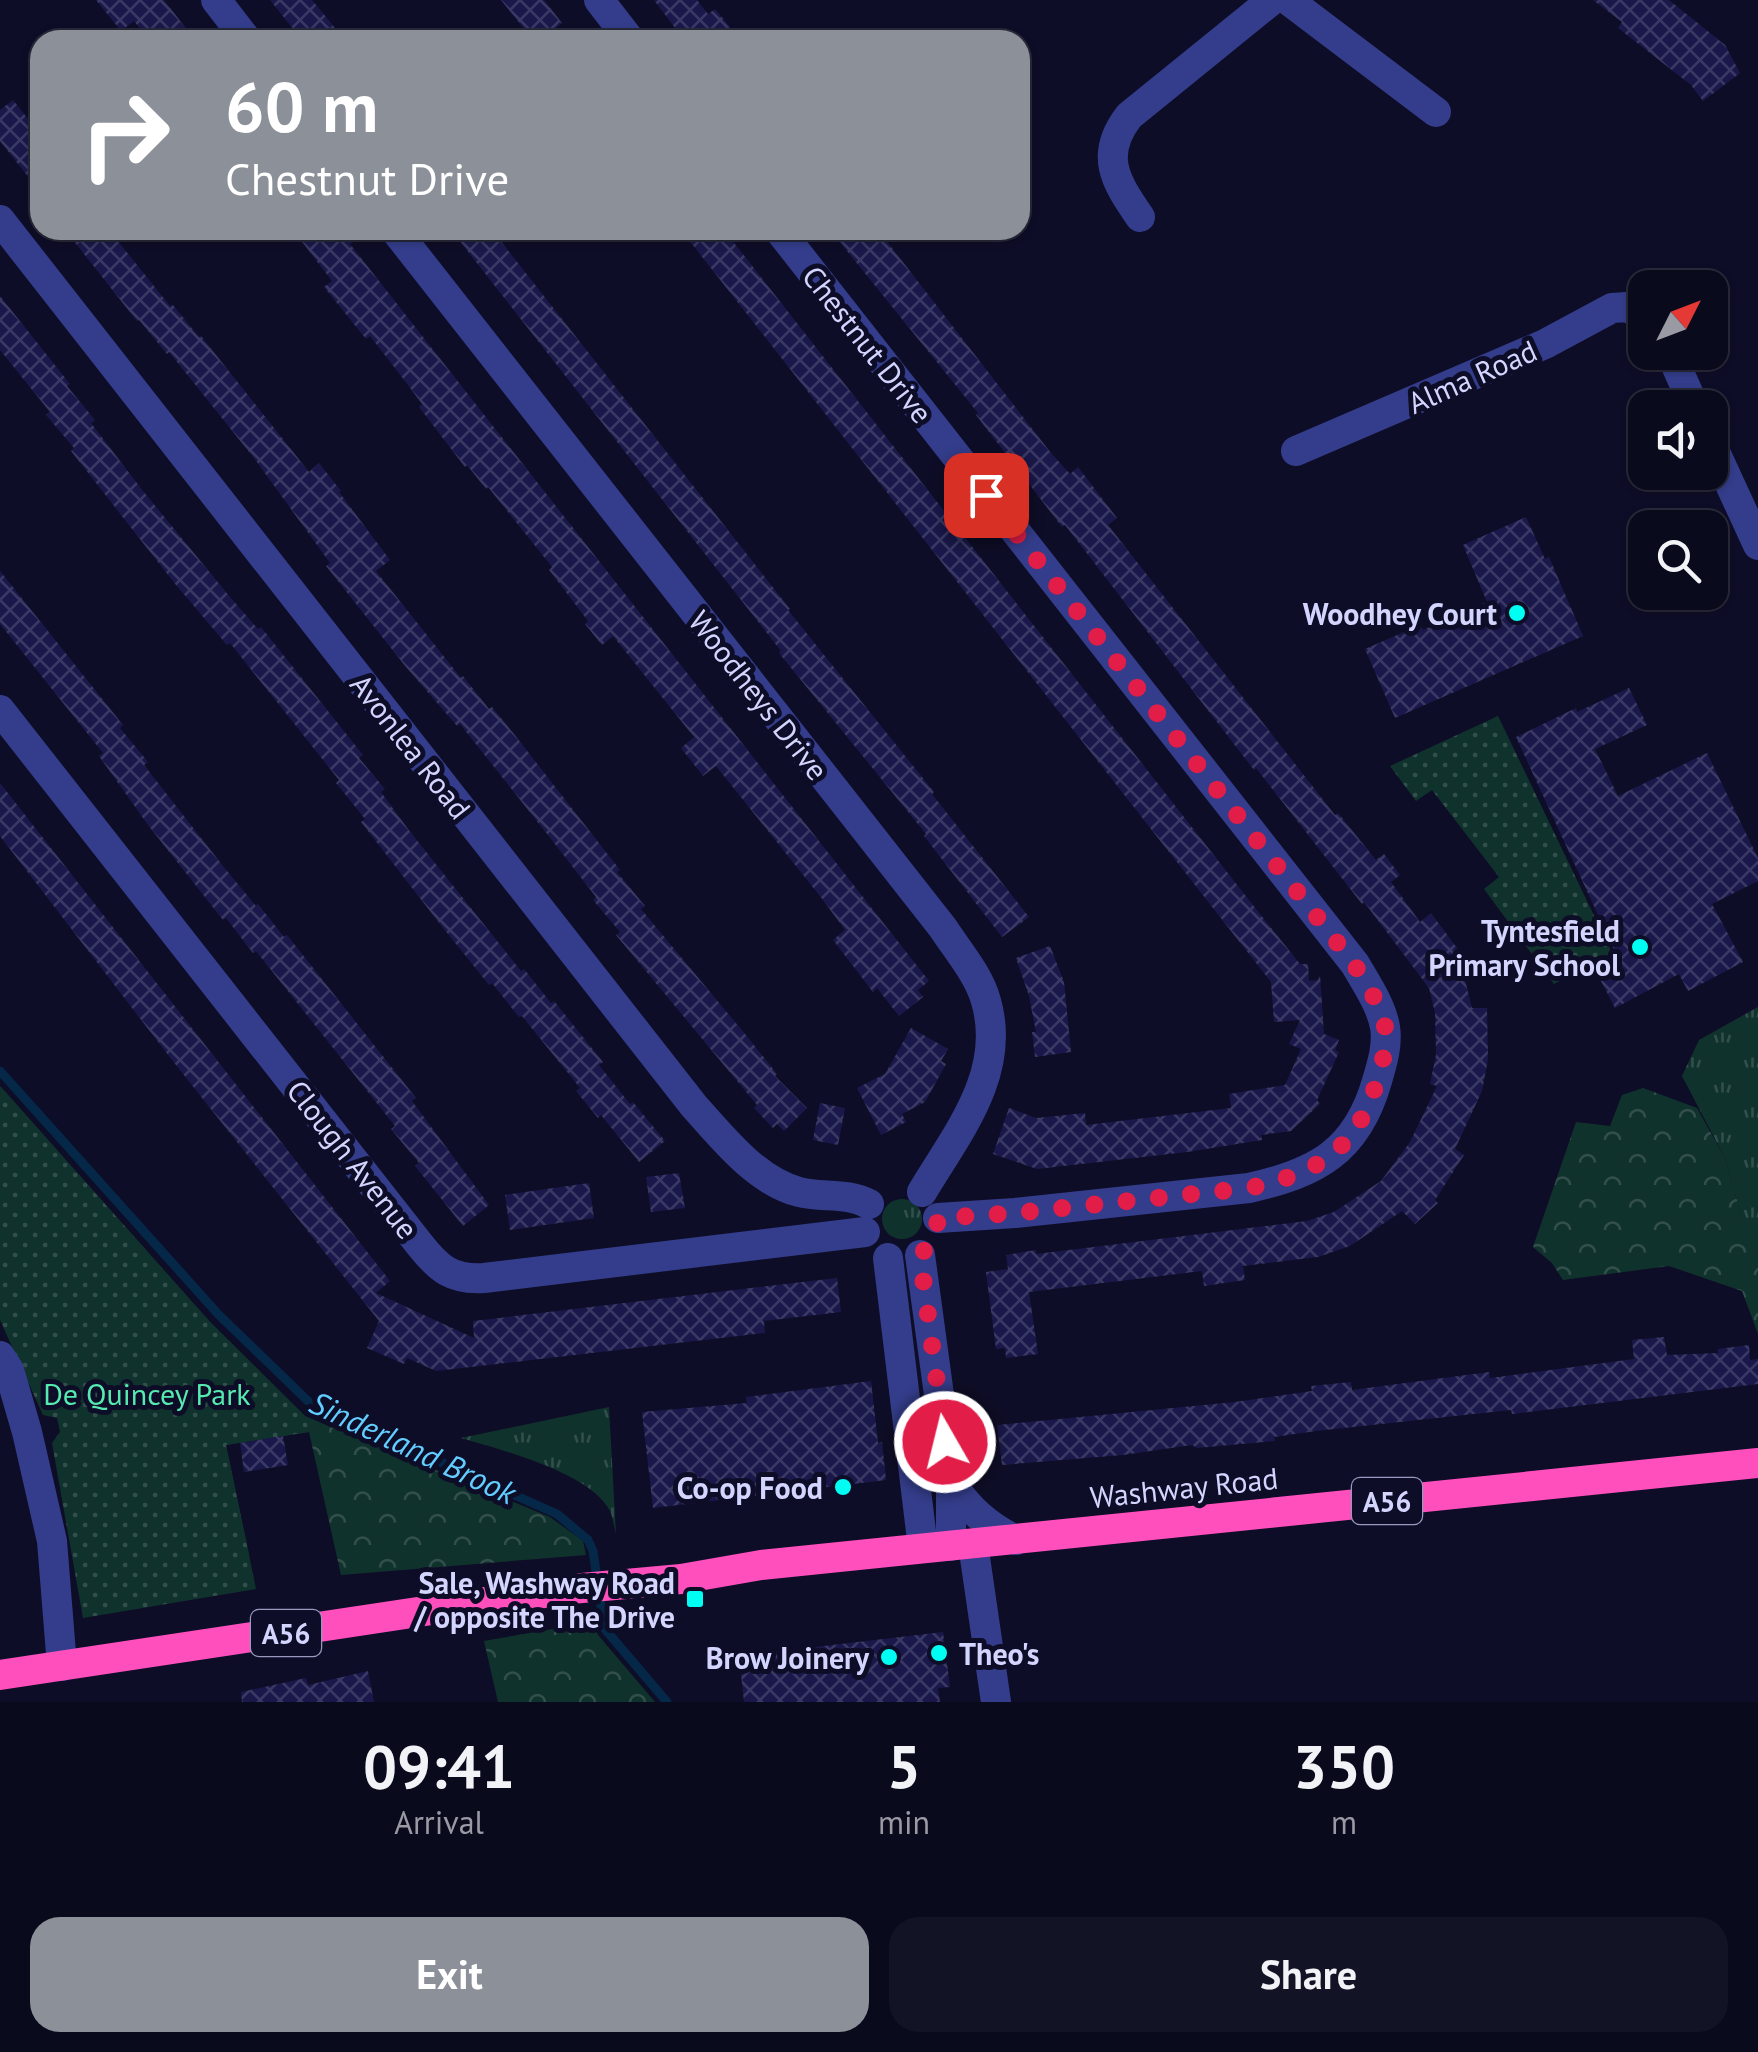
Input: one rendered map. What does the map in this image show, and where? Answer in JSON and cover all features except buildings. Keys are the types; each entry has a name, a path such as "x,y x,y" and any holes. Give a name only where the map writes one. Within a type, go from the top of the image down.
{"highway":[{"name":"Washway Road","path":"62,1666 571,1589 1758,1463"},
{"name":"A56","path":"0,1675 62,1666"}],"street":[{"path":"216,0 239,30"},
{"path":"599,0 622,30"},
{"path":"1140,217 1119,187 1112,159 1115,134 1129,116 1272,0"},
{"path":"1288,0 1436,112"},
{"name":"Avonlea Road","path":"0,220 694,1106 737,1151 776,1182 799,1192 856,1197 867,1218"},
{"name":"Woodheys Drive","path":"403,240 943,928 969,967 986,999 991,1030 986,1081 930,1205"},
{"name":"Chestnut Drive","path":"788,240 1354,964 1385,1026 1380,1071 1356,1132 1332,1156 1286,1180 1249,1188 1016,1213 930,1205"},
{"name":"Alma Road","path":"1296,451 1545,344 1612,308 1628,308"},
{"path":"1728,479 1758,545"},
{"name":"Clough Avenue","path":"0,710 428,1256 452,1276 484,1278 867,1218"},
{"path":"903,1185 930,1205 935,1239 920,1255 910,1259 888,1258 877,1251 867,1218 884,1190 903,1185"},
{"path":"920,1255 951,1483 949,1546"},
{"path":"888,1258 949,1546 996,1702"},
{"path":"0,1356 9,1370 28,1432 52,1541 62,1666"},
{"path":"951,1483 966,1505 984,1521 1016,1540"}],"green space":[{"path":"1498,716 1612,953 1554,984 1484,889 1499,877 1432,790 1416,801 1390,766"},
{"path":"1758,1007 1758,1237 1744,1226 1725,1158 1682,1076 1699,1040"},
{"path":"0,1086 210,1322 305,1416 550,1517 583,1541 586,1555 341,1575 309,1432 226,1445 250,1559"},
{"name":"De Quincey Park","path":"0,1086 210,1322 305,1416 309,1432 226,1445 256,1589 83,1618 52,1443 60,1432 57,1418 43,1415 0,1320"},
{"path":"1643,1088 1697,1108 1725,1158 1744,1225 1758,1237 1758,1334 1742,1291 1669,1266 1563,1280 1552,1263 1533,1247 1576,1122 1610,1126 1622,1095"},
{"path":"902,1199 916,1205 922,1219 916,1233 902,1239 888,1233 882,1219 888,1205"},
{"path":"609,1407 616,1534 610,1511 584,1485 543,1464 461,1438"},
{"path":"593,1622 598,1635 655,1702 498,1702 484,1641"}],"waterway":[{"name":"Sinderland Brook","path":"0,1071 218,1314 311,1404 557,1514 588,1540 604,1628 667,1702"}],"place":[{"name":"Woodhey Court","path":"1517,613"},
{"name":"Tyntesfield Primary School","path":"1640,947"},
{"name":"Co-op Food","path":"843,1487"},
{"name":"Sale, Washway Road / opposite The Drive","path":"695,1599"},
{"name":"Theo's","path":"939,1653"},
{"name":"Brow Joinery","path":"889,1657"}],"route":[{"path":"945,1442 920,1255 935,1239 938,1218 1249,1188 1286,1180 1332,1156 1356,1132 1370,1103 1385,1049 1385,1026 1354,964 986,495"}]}
